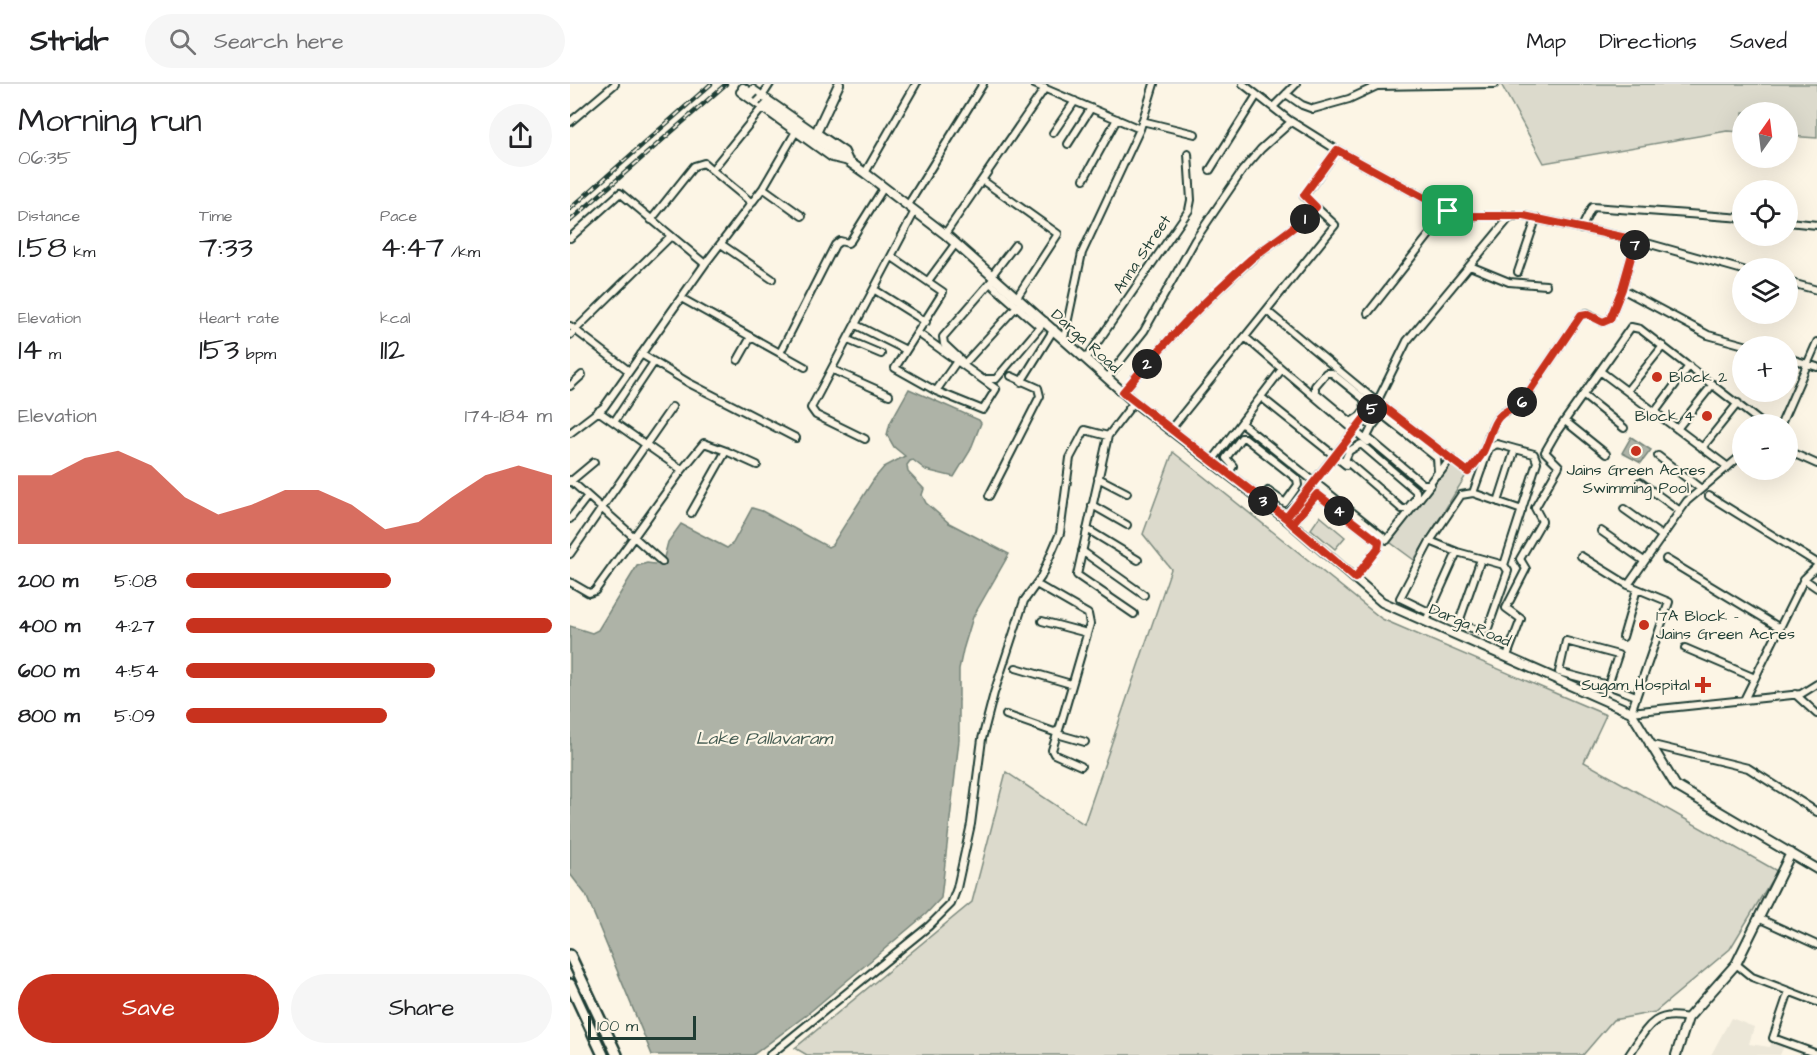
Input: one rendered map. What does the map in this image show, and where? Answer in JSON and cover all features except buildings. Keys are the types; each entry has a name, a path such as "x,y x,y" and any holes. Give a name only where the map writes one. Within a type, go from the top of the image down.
{"main road":[{"path":"570,955 617,1055"},
{"path":"570,984 603,1055"}],"street":[{"path":"570,122 615,84"},
{"path":"759,100 770,84"},
{"path":"816,132 839,84"},
{"path":"865,173 916,84"},
{"path":"908,205 983,84"},
{"path":"1034,84 1140,129"},
{"path":"1064,338 1082,253 1140,129 1154,84"},
{"path":"1243,84 1291,122 1448,211 1470,216 1524,216 1636,240 1732,267"},
{"path":"1273,108 1296,84"},
{"path":"1286,94 1302,105 1313,109 1349,99 1377,86 1495,84"},
{"path":"945,234 1044,88"},
{"path":"753,89 762,108 832,158 849,162"},
{"path":"742,90 816,132 844,152 849,162"},
{"name":"Darga Road","path":"742,90 865,173 945,234 992,278 1017,297 1043,324 1054,329 1134,402 1289,521 1382,602 1631,712"},
{"path":"1210,170 1257,95"},
{"path":"1053,133 1075,101"},
{"path":"712,170 762,108"},
{"path":"1068,144 1091,108"},
{"path":"1084,179 1117,119"},
{"path":"1142,121 1195,134"},
{"path":"1107,378 1144,331 1195,240 1242,171 1261,149 1291,122"},
{"path":"570,433 598,411 629,371 705,264 763,188 795,133"},
{"path":"1170,430 1335,225 1304,195 1337,150"},
{"name":"Anna Street","path":"1086,359 1188,210 1191,200 1188,154"},
{"path":"651,220 694,166 704,163 752,203"},
{"path":"982,180 1058,234 1017,297"},
{"path":"780,353 835,245 840,241 848,243 851,240 884,187"},
{"path":"763,188 802,216"},
{"path":"570,238 620,193 705,264"},
{"path":"1123,392 1167,340 1252,259 1300,224 1316,207"},
{"path":"1581,230 1592,207 1732,217"},
{"path":"865,439 813,412 811,408 915,211"},
{"path":"1368,313 1448,211"},
{"path":"1289,521 1314,482 1362,418 1377,402 1407,341 1510,217"},
{"path":"1518,272 1536,219"},
{"path":"1798,223 1817,225"},
{"path":"629,371 572,331 671,236"},
{"path":"1267,311 1377,402 1468,472 1483,453 1492,425 1504,410 1520,405 1581,315 1587,314 1603,322 1610,319 1622,289 1636,240"},
{"path":"928,281 956,243"},
{"path":"722,244 772,279"},
{"path":"992,278 1017,306 1043,324 996,379 987,380 944,344 943,337 992,278 1015,245"},
{"path":"892,257 943,292 895,368 936,391 983,410 996,389 918,333"},
{"path":"1470,266 1509,282 1546,285"},
{"path":"1798,285 1817,290"},
{"path":"1622,289 1708,335 1732,342"},
{"path":"874,290 926,322"},
{"path":"681,298 804,367"},
{"path":"965,363 1017,306"},
{"path":"855,325 906,350"},
{"path":"1507,656 1521,619 1506,608 1526,569 1520,559 1542,521 1535,508 1559,466 1545,452 1631,327 1640,329 1751,414"},
{"path":"1022,382 1054,329"},
{"path":"738,360 751,337"},
{"path":"1245,337 1354,431 1427,490"},
{"path":"848,340 881,354"},
{"path":"1785,414 1817,342"},
{"path":"1627,391 1663,346"},
{"path":"641,354 796,438"},
{"path":"936,391 957,361"},
{"path":"1798,361 1817,367"},
{"path":"614,422 654,362"},
{"path":"1655,412 1689,366"},
{"path":"1212,461 1282,369"},
{"path":"833,370 889,395"},
{"path":"1600,371 1728,467"},
{"path":"1332,373 1364,399 1365,409 1362,418 1351,422 1315,392 1315,386 1326,374 1332,373"},
{"path":"570,386 582,375"},
{"path":"989,496 1040,396 1038,388 1011,376"},
{"path":"1677,429 1713,384"},
{"path":"1584,396 1624,428"},
{"path":"1261,397 1407,515"},
{"path":"1134,402 1108,436 1077,575 1134,614"},
{"path":"1702,448 1738,403"},
{"path":"570,554 672,407"},
{"path":"598,411 682,470"},
{"path":"1384,416 1437,458 1438,472 1429,484 1423,484 1367,437 1372,427 1380,417 1384,416"},
{"path":"1362,418 1372,427"},
{"path":"1565,421 1606,454"},
{"path":"1241,423 1387,540 1450,458"},
{"path":"770,1055 929,926 951,904 957,888 971,824 982,739 994,693 1024,601 1036,584 1060,533 1070,458 1082,433 1088,429 1108,436"},
{"path":"1228,474 1233,466 1226,458 1241,438 1245,438 1297,479 1298,484 1285,503 1268,491 1260,498"},
{"path":"570,582 593,594 704,443 757,465"},
{"path":"1361,444 1416,491 1416,498 1407,509 1402,509 1345,460 1349,451 1361,444"},
{"path":"1473,493 1489,448 1497,444 1534,453 1537,457 1503,565"},
{"path":"1343,446 1349,451"},
{"path":"1498,501 1515,449"},
{"path":"691,513 726,451"},
{"path":"1798,455 1817,464"},
{"path":"1658,456 1701,489"},
{"path":"594,462 570,481 662,562"},
{"path":"1628,585 1680,511 1701,489 1732,464"},
{"path":"1098,478 1127,493"},
{"path":"1640,482 1680,511"},
{"path":"1429,612 1402,600 1400,596 1430,541 1461,495 1473,493 1522,510"},
{"path":"1289,521 1317,494 1379,542 1378,548 1355,578"},
{"path":"1709,495 1817,565 1804,579 1744,700"},
{"path":"570,519 587,497"},
{"path":"1092,505 1127,525"},
{"path":"1624,509 1662,536"},
{"path":"1087,529 1138,560"},
{"path":"1601,531 1644,561"},
{"path":"1430,541 1456,552 1503,565 1508,571 1488,628 1482,632 1464,626 1460,619 1481,559"},
{"path":"1082,551 1144,595"},
{"path":"1426,621 1456,552"},
{"path":"1581,556 1628,585 1670,602 1631,712 1676,786 1817,868"},
{"path":"1666,560 1780,628"},
{"path":"1804,579 1817,588"},
{"path":"1036,584 1088,614 1090,619 1052,750 1054,754 1081,766"},
{"path":"1623,637 1638,589"},
{"path":"1042,621 1087,633"},
{"path":"1608,685 1618,655 1566,641 1559,672 1608,685 1636,696"},
{"path":"1685,648 1755,678"},
{"path":"1016,669 1071,684"},
{"path":"1631,712 1796,694 1817,684"},
{"path":"1796,694 1817,714"},
{"path":"1006,715 1085,742"},
{"path":"1648,743 1748,768 1817,812"},
{"path":"1676,1055 1688,1018 1736,964 1791,853"},
{"path":"1758,918 1817,945"},
{"path":"1736,964 1752,977 1817,1002"},
{"path":"1789,991 1773,1038 1817,1054"},
{"path":"1629,1055 1654,1020 1672,1014 1688,1018"}],"shaded area":[{"path":"1501,84 1817,84 1817,138 1798,137 1798,102 1732,102 1732,131 1544,163"},
{"path":"1173,452 1382,619 1606,715 1584,762 1777,871 1730,949 1655,1012 1613,1020 1583,1055 807,1055 795,1048 972,902 1006,772 1084,824 1171,569 1143,534"},
{"path":"1452,459 1468,472 1414,560 1387,540"},
{"path":"1320,516 1345,537 1335,549 1311,529"},
{"path":"1731,1018 1754,1027 1749,1044 1770,1047 1772,1042 1784,1046 1780,1055 1711,1055"}],"water":[{"name":"Lake Pallavaram","path":"909,389 979,420 981,423 970,451 954,477 926,470 913,460 907,465 908,472 924,489 922,495 926,503 949,523 1009,554 973,617 959,669 959,740 941,898 926,914 805,1016 753,1055 652,1055 586,895 570,874 570,626 592,633 598,630 637,566 647,563 662,565 668,542 681,524 727,548 733,543 752,508 762,511 828,547 832,545 874,479 884,467 905,456 894,447 887,435 890,423"},
{"name":"Jains Green Acres Swimming Pool","path":"1631,437 1651,450 1641,463 1622,453"}],"railway":[{"path":"570,209 711,84"},
{"path":"570,221 726,84"}],"place":[{"name":"Block 2","path":"1657,377"},
{"name":"Block 4","path":"1707,416"},
{"name":"Jains Green Acres Swimming Pool","path":"1636,451"},
{"name":"17A Block - Jains Green Acres","path":"1644,625"},
{"name":"Sugam Hospital","path":"1703,685"}],"route":[{"path":"1448,211 1337,150 1304,195 1316,207 1300,224 1252,259 1167,340 1123,392 1286,518 1292,524 1355,578 1378,548 1379,542 1317,494 1292,524 1286,518 1377,402 1468,472 1483,453 1492,425 1504,410 1520,405 1538,382 1581,315 1584,313 1603,322 1610,319 1622,289 1636,240 1524,216 1470,216 1448,211"}]}
